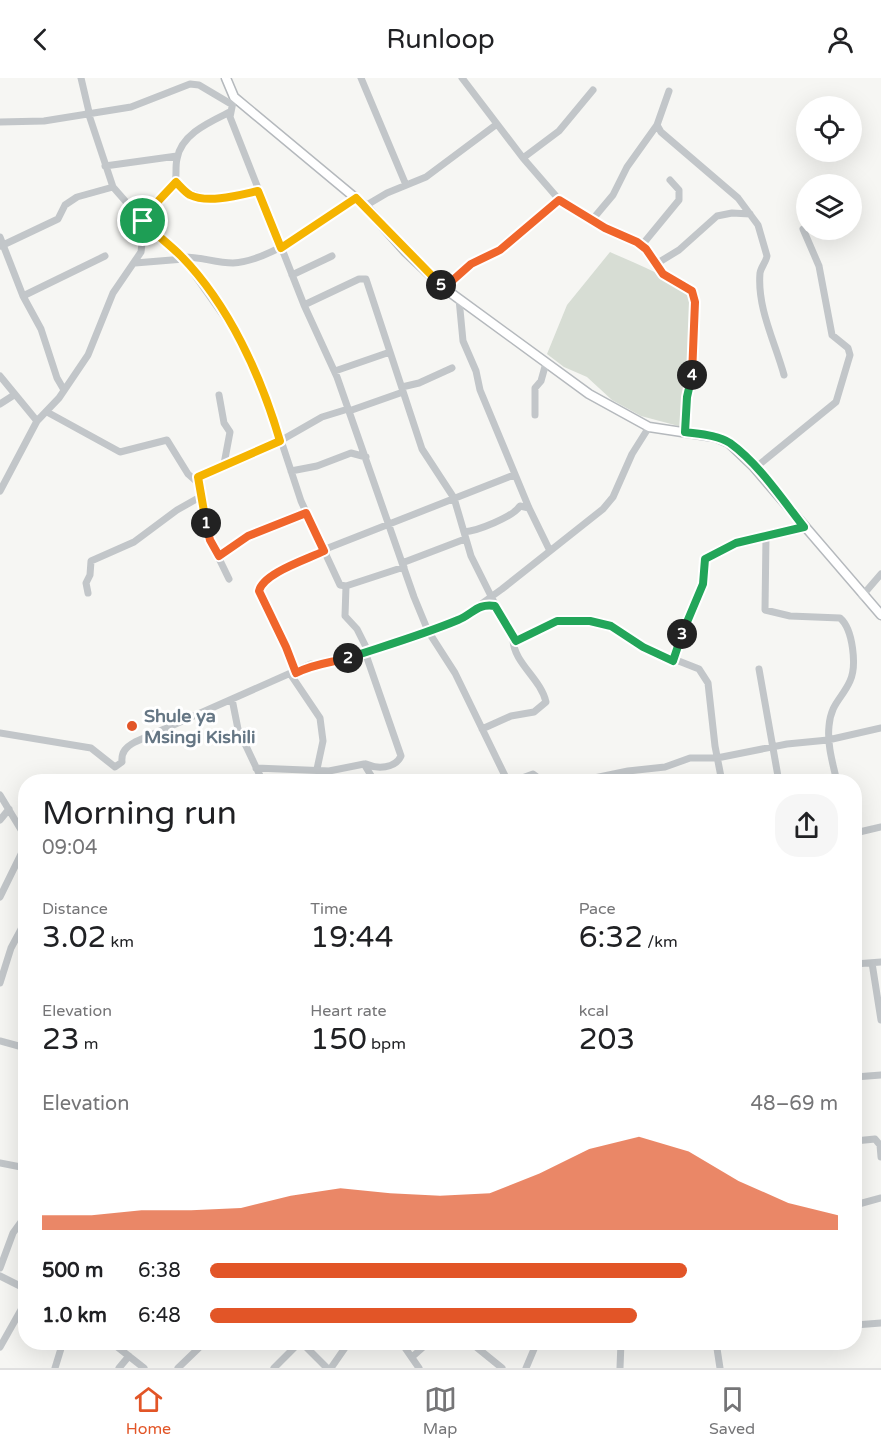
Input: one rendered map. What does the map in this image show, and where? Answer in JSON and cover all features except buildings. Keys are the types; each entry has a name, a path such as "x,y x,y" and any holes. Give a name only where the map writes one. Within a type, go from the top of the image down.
{"main road":[{"path":"226,78 232,105 356,198 406,252 444,288 546,363 589,394 649,427 715,437 729,443 755,468 862,596 881,615"}],"street":[{"path":"81,78 89,112 113,187 143,221 183,258 235,332 262,388 306,513 340,585 346,586 403,565 493,524 516,511 520,506 529,508"},
{"path":"361,78 406,185"},
{"path":"462,78 523,158 559,200 592,220 642,245 671,280 687,288 694,296 695,346 692,383 687,397 685,432"},
{"path":"0,122 44,121 144,104 192,84 232,105 258,191 304,305 335,371 403,565 429,631 455,673 505,774"},
{"path":"523,158 559,131 593,90"},
{"path":"592,220 613,195 627,167 657,125 669,91"},
{"path":"0,491 37,421 47,412 88,356 113,293 135,263 143,243 143,221 147,213 176,182 177,156 194,133 232,105"},
{"path":"365,206 426,177 496,124"},
{"path":"657,125 661,132 738,198 761,230 766,260 760,270 760,288 766,321 784,375"},
{"path":"105,166 177,156"},
{"path":"642,245 679,200 679,190 670,180"},
{"path":"176,182 191,195 197,197 258,191"},
{"path":"64,390 57,378 41,329 23,296 1,243 58,219 65,205 77,197 113,187"},
{"path":"135,263 197,256 231,263 254,259 281,248 356,198"},
{"path":"444,288 471,264 500,250 559,200"},
{"path":"656,264 679,250 717,216 732,213 750,214"},
{"path":"755,468 836,402 850,355 848,348 832,335 819,266 807,240"},
{"path":"23,296 105,256"},
{"path":"292,275 332,256"},
{"path":"304,305 365,278 422,449 454,498 465,536 495,606 513,640 516,653 537,681 546,702 534,712 511,716 482,729"},
{"path":"459,299 463,341 514,475 550,551"},
{"path":"335,371 390,352"},
{"path":"535,415 535,388 541,381 546,363"},
{"path":"230,579 210,540 197,482 200,475 280,441 312,422 452,368"},
{"path":"0,376 37,421"},
{"path":"0,404 14,394"},
{"path":"219,395 224,423 230,432 224,464"},
{"path":"47,412 120,452 167,440 188,474 197,482"},
{"path":"0,734 91,748 115,767 122,762 121,755 129,746 232,699 294,674 311,664 328,664 459,620 574,534 613,497 632,454 649,427"},
{"path":"291,471 317,466 351,453 366,457"},
{"path":"317,769 323,741 320,718 294,674 286,647 263,600 260,586 279,571 324,551 514,475"},
{"path":"88,593 86,583 90,575 90,561 134,542 177,510 200,497"},
{"path":"219,556 248,536 306,513"},
{"path":"673,661 703,584 704,560 736,543 804,527"},
{"path":"766,536 765,610 790,616 840,618 846,628 852,657 852,676 833,705 828,740 835,774"},
{"path":"862,596 881,574"},
{"path":"256,768 336,770 366,764 378,769 397,762 401,756 357,629 345,616 346,586"},
{"path":"480,605 495,606"},
{"path":"513,640 519,640 557,621 590,621 611,626 643,647 673,661 699,669 706,677 720,774"},
{"path":"759,669 778,774"},
{"path":"232,699 238,729 259,774"},
{"path":"614,774 655,770 690,758 717,758 828,740 881,728"},
{"path":"366,764 371,774"},
{"path":"0,795 18,824"},
{"path":"0,820 9,809"},
{"path":"862,831 881,827"},
{"path":"0,897 18,860"},
{"path":"0,983 10,948 18,934"},
{"path":"862,964 881,962"},
{"path":"872,963 881,1020"},
{"path":"0,1041 18,1046"},
{"path":"862,1076 881,1075"},
{"path":"862,1140 875,1139 880,1145 881,1157"},
{"path":"0,1163 18,1166"},
{"path":"862,1203 881,1198"},
{"path":"0,1268 13,1233 18,1226"},
{"path":"0,1276 18,1285"},
{"path":"0,1347 18,1315"},
{"path":"862,1324 881,1323"},
{"path":"55,1368 61,1350"},
{"path":"121,1350 144,1368"},
{"path":"178,1368 197,1350"},
{"path":"274,1368 294,1350"},
{"path":"309,1350 327,1368"},
{"path":"332,1368 344,1350"},
{"path":"406,1350 419,1368"},
{"path":"412,1357 420,1350"},
{"path":"480,1350 502,1368"},
{"path":"526,1368 534,1350"},
{"path":"620,1368 621,1350"},
{"path":"717,1350 720,1368"},
{"path":"119,1368 129,1356"}],"shaded area":[{"path":"610,252 664,277 694,295 696,339 687,384 686,428 641,416 612,400 587,377 564,367 547,354 567,305"}],"place":[{"name":"Shule ya Msingi Kishili","path":"132,726"}],"route":[{"path":"176,182 185,191 197,197 207,198 258,191 281,248 356,198 406,252 444,288 471,264 500,250 559,200 605,228 637,242 646,249 663,274 692,291 695,302 695,346 692,383 687,397 685,432 715,437 729,443 753,465 804,527 736,543 705,559 703,584 673,661 658,652 643,647 611,626 590,621 557,621 516,641 513,640 495,606 487,604 480,605 459,620 328,664 311,664 296,673 259,591 260,586 279,571 324,551 306,513 248,536 219,556 210,540 197,482 198,477 280,441 262,388 230,322 182,256 143,221 147,213 176,182"}]}
